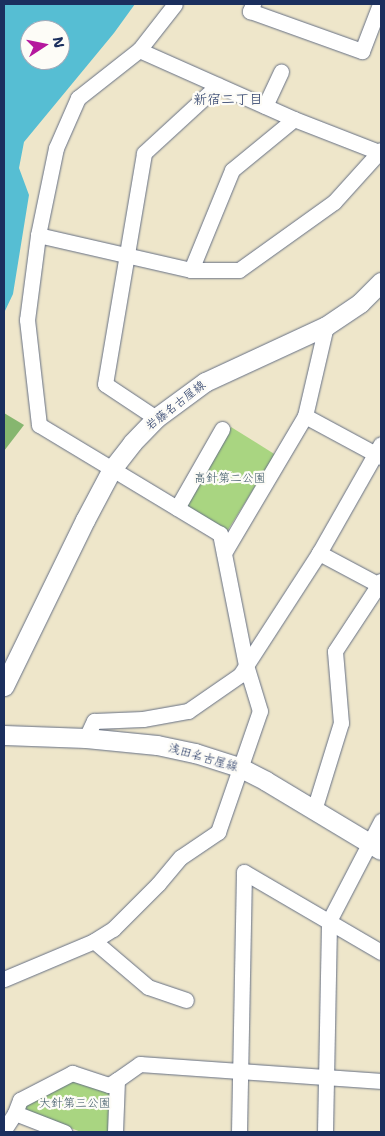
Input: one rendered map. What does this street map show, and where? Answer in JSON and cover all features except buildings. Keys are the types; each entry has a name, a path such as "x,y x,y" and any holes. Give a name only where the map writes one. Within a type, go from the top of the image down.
{"main road":[{"name":"岩藤名古屋線","path":"4,686 112,469 156,418 205,382 326,326 360,303 381,282"},
{"name":"浅田名古屋線","path":"4,735 86,738 157,745 195,753 239,767 375,846"}],"street":[{"path":"4,979 94,941 113,929 158,884 181,857 218,832 260,711 246,665 220,534 39,425 27,320 38,235 56,148 78,98 139,50 175,4"},
{"path":"253,4 250,11 362,51 380,4"},
{"path":"38,235 125,257 191,270 239,270 334,202 381,152 294,119 161,62 139,50"},
{"path":"265,106 281,70"},
{"path":"156,418 105,384 125,257 144,154 218,85"},
{"path":"191,270 232,170 294,119"},
{"path":"360,303 381,297"},
{"path":"224,553 304,416 326,326"},
{"path":"86,738 94,721 144,719 188,711 240,675 319,552 379,452 304,416"},
{"path":"177,508 222,429"},
{"path":"314,810 341,723 335,651 381,584 319,552"},
{"path":"326,1132 329,921 375,846 381,821"},
{"path":"239,1132 244,872 381,952"},
{"path":"94,941 148,986 186,1000"},
{"path":"4,1130 15,1113 20,1100 72,1073 109,1085 140,1064 326,1079 381,1081"},
{"path":"115,1132 117,1080"},
{"path":"15,1113 64,1132"}],"green space":[{"path":"4,413 24,425 4,451"},
{"name":"高針第二公園","path":"231,427 275,455 227,532 183,504"},
{"name":"大針第三公園","path":"73,1077 112,1091 111,1132 81,1132 24,1110 24,1104"}],"water":[{"path":"4,4 135,4 114,33 24,142 19,168 29,195 13,294 4,313"}],"district":[{"name":"新宿二丁目","path":"228,99"}]}
